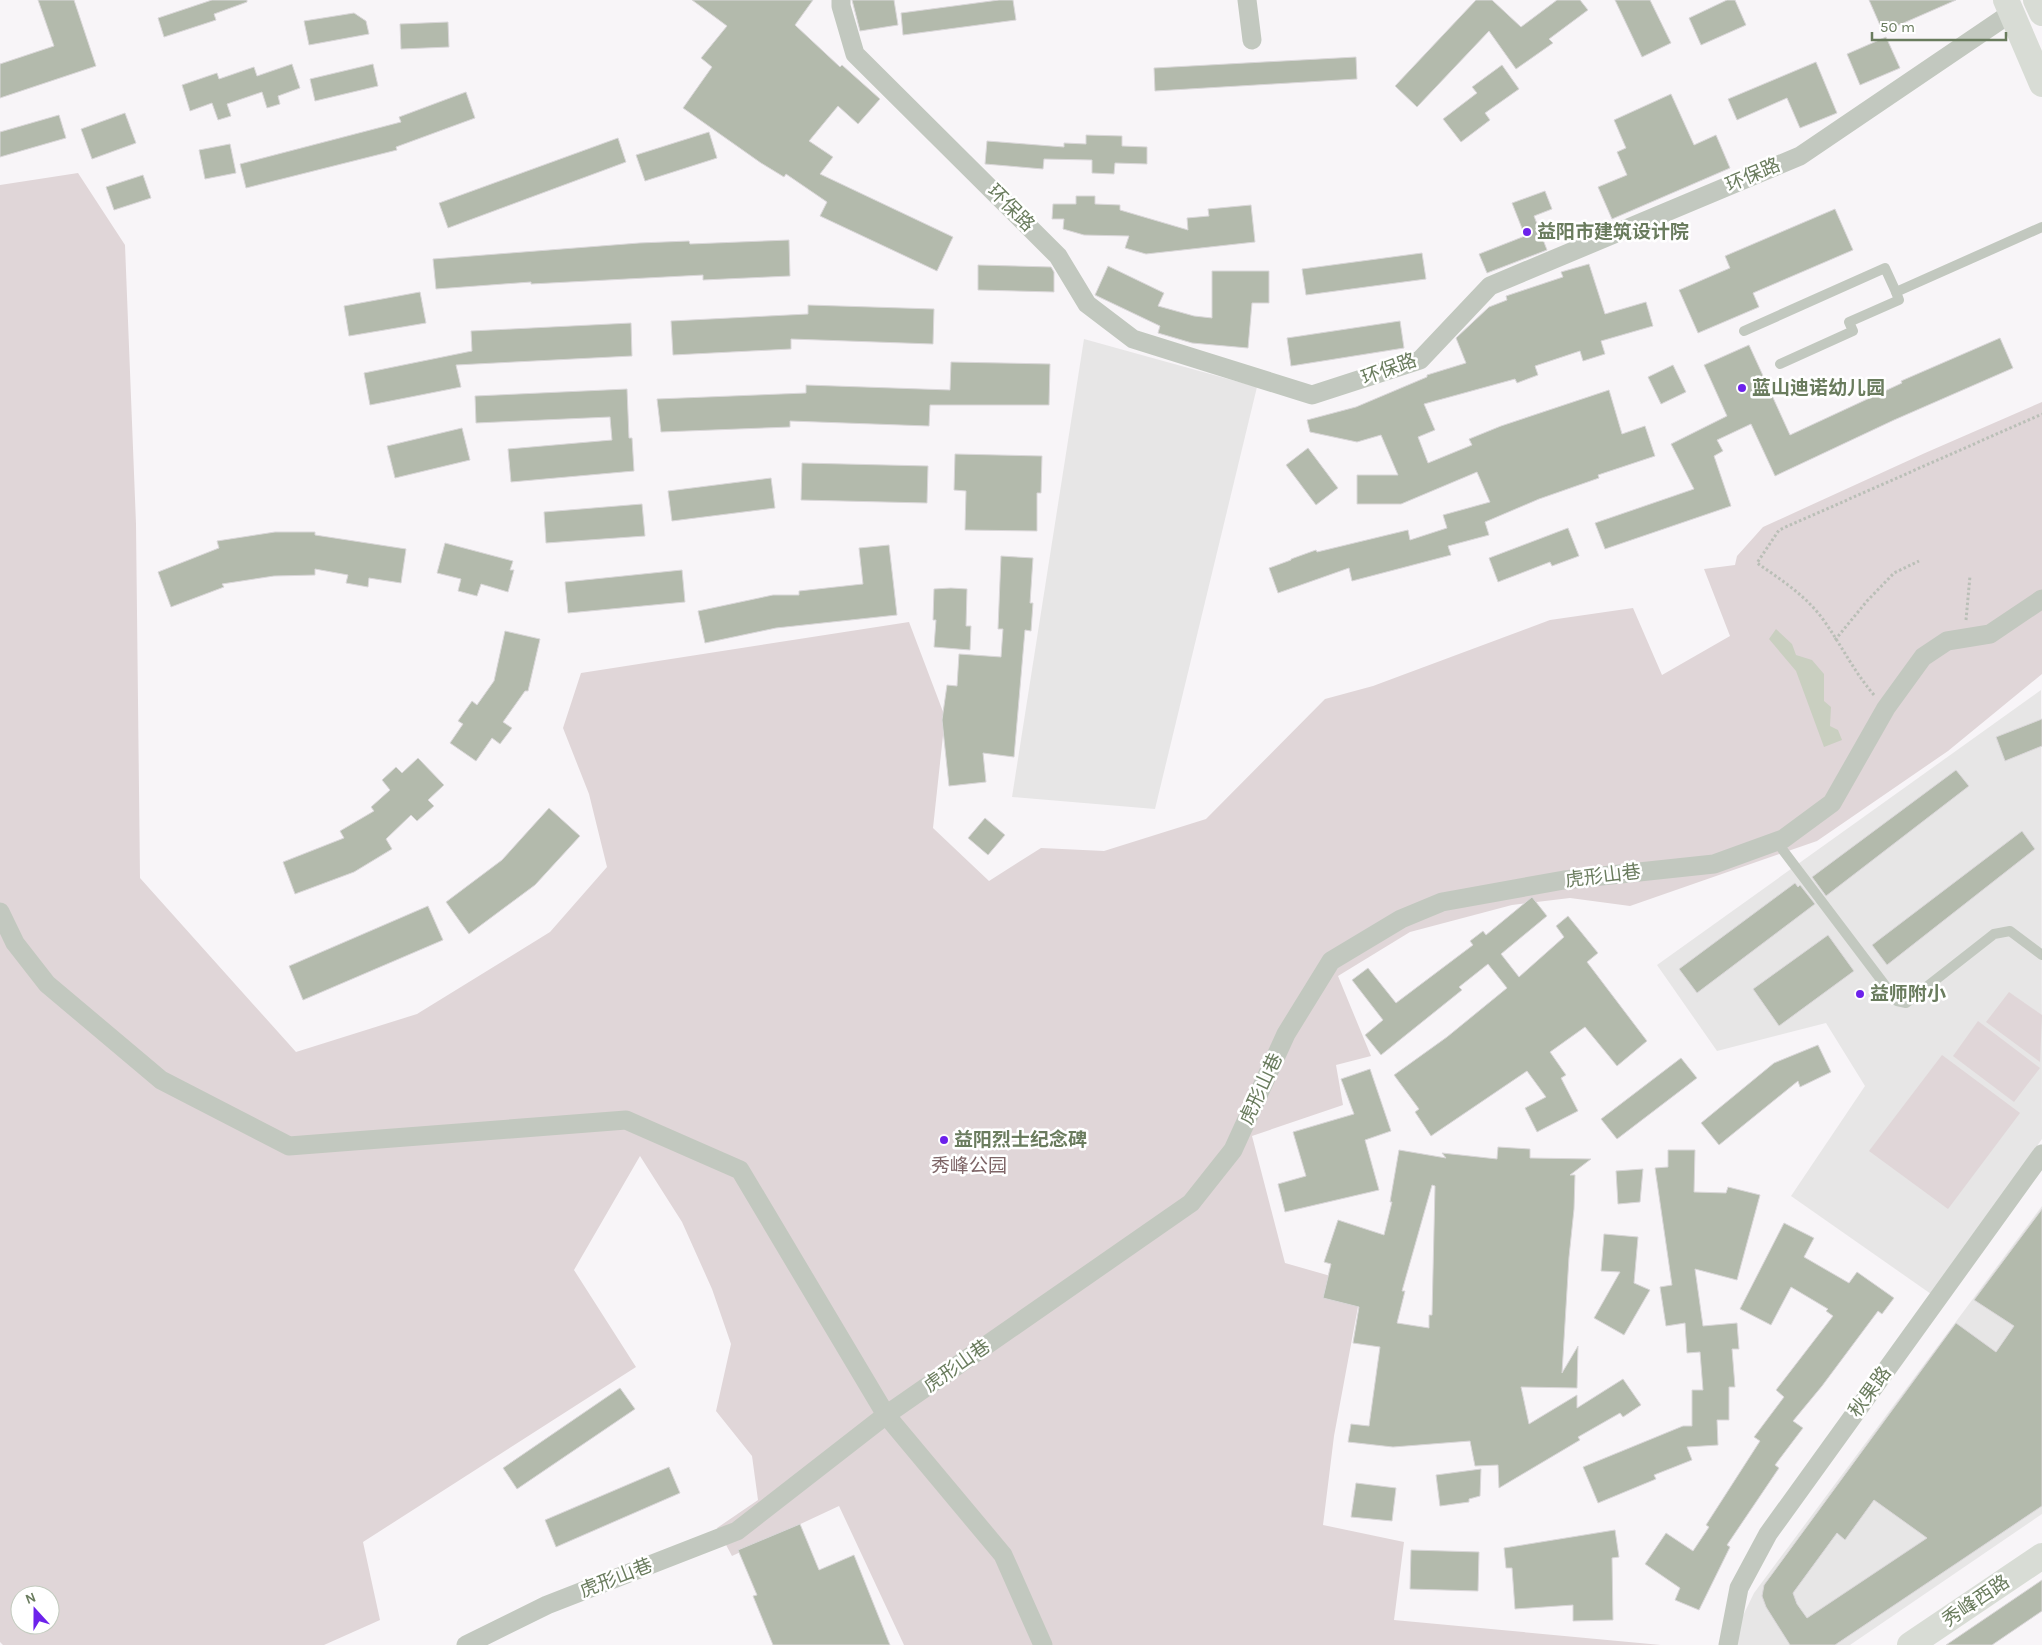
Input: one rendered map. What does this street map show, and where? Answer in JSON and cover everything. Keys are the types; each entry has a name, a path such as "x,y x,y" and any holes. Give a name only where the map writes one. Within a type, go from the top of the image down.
{"street":[{"name":"环保路","path":"842,0 841,6 855,54 1058,256 1087,304 1133,339 1312,395 1420,360 1490,286 1800,156 2008,7"},
{"path":"1247,0 1252,40"},
{"path":"2036,0 2042,13"},
{"path":"2008,7 2042,84"},
{"name":"虎形山巷","path":"466,1645 547,1605 737,1531 886,1416 1191,1202 1233,1150 1286,1034 1331,961 1401,919 1442,902 1564,880 1714,864 1782,839 1832,803 1886,708 1922,656 1947,641 1990,634 2042,599"},
{"path":"0,912 14,943 47,984 161,1080 289,1146 626,1120 740,1170 886,1416 1003,1555 1043,1645"},
{"name":"秋果路","path":"1728,1645 1739,1588 1768,1534 2042,1154"},
{"name":"秀峰西路","path":"1910,1645 2042,1556"}],"lane":[{"path":"1896,292 2042,227"},
{"path":"1744,331 1885,268 1899,300 1849,322 1853,331 1780,364"},
{"path":"1776,841 1897,1001 1906,1003 1994,934 2010,931 2042,955"}],"path":[{"path":"1886,708 1856,674 1822,617 1790,586 1757,563 1779,530 2042,414"},
{"path":"1835,640 1894,573 1919,561"},
{"path":"1964,638 1970,576"}],"shaded area":[{"path":"1084,339 1257,387 1155,809 1012,797"},
{"path":"1776,629 1792,644 1796,655 1812,660 1824,674 1824,701 1831,707 1830,726 1838,730 1842,740 1824,747 1796,671 1769,639"},
{"name":"益师附小","path":"2041,690 2042,1139 1931,1294 1791,1196 1865,1086 1826,1023 1717,1051 1657,965"},
{"path":"2042,1206 2042,1514 1850,1645 1737,1645 1737,1628 1754,1593"}],"green space":[{"name":"秀峰公园","path":"78,173 125,245 136,524 140,878 296,1052 417,1014 550,932 607,867 589,794 563,728 581,673 909,622 945,717 933,828 989,881 1041,848 1104,851 1206,819 1325,699 1373,686 1550,620 1633,608 1662,675 1730,636 1704,569 1735,565 1737,556 1763,527 2042,402 2042,674 1948,751 1817,841 1630,906 1570,898 1512,905 1410,932 1338,976 1371,1056 1336,1065 1343,1105 1252,1136 1285,1263 1362,1285 1334,1436 1323,1525 1404,1542 1394,1620 1661,1645 904,1645 839,1506 732,1556 717,1528 758,1500 752,1456 716,1411 731,1344 712,1289 682,1222 640,1156 574,1270 636,1367 363,1542 380,1620 324,1645 3,1645 0,1642 0,185"},
{"path":"2009,992 2042,1015 2040,1062 1986,1022"},
{"path":"1978,1021 2040,1068 2014,1102 1953,1056"},
{"path":"1942,1055 2020,1113 1948,1209 1869,1151"}],"building":[{"path":"38,0 74,0 96,66 0,98 0,64 54,46"},
{"path":"212,0 247,0 247,2 214,14 216,20 164,37 158,18"},
{"path":"692,0 813,0 795,25 840,67 842,65 880,99 858,124 838,106 809,141 833,157 820,174 953,237 937,271 820,216 827,202 786,174 784,177 761,163 683,108 712,67 701,58 727,26"},
{"path":"852,0 894,0 898,25 860,31"},
{"path":"999,0 1013,0 1016,20 903,35 901,13"},
{"path":"1476,0 1492,0 1521,27 1557,0 1580,0 1588,10 1549,39 1553,43 1516,69 1489,31 1417,107 1395,86"},
{"path":"1615,0 1650,0 1671,43 1642,57"},
{"path":"1727,0 1735,0 1746,25 1701,45 1689,18"},
{"path":"1869,0 1956,0 1883,32"},
{"path":"354,13 366,21 369,34 309,45 304,21"},
{"path":"448,22 449,47 401,49 400,24"},
{"path":"1886,37 1900,68 1860,85 1847,54"},
{"path":"1356,57 1357,79 1155,91 1154,68"},
{"path":"1816,62 1837,113 1800,128 1787,98 1737,120 1728,99"},
{"path":"292,64 300,88 278,96 280,104 267,108 262,92 227,104 231,116 218,120 212,103 190,111 182,85 217,73 219,79 254,67 257,76"},
{"path":"373,64 378,86 315,101 310,79"},
{"path":"1502,65 1519,89 1485,113 1490,120 1461,142 1443,119 1477,93 1472,87"},
{"path":"466,92 475,118 396,147 397,150 246,188 240,164 401,122 399,117"},
{"path":"1671,94 1694,145 1716,135 1730,168 1612,219 1598,187 1627,175 1617,152 1626,148 1614,120"},
{"path":"125,113 136,143 92,159 81,129"},
{"path":"59,115 66,138 0,157 0,132"},
{"path":"709,132 717,158 645,181 636,155"},
{"path":"1086,135 1122,136 1122,146 1147,147 1147,164 1115,163 1114,174 1092,173 1092,160 1044,159 1043,169 985,164 987,141 1064,147 1064,143 1086,144"},
{"path":"618,138 626,162 448,228 439,203"},
{"path":"230,144 236,173 205,179 199,150"},
{"path":"143,175 151,198 114,210 106,187"},
{"name":"益阳市建筑设计院","path":"1545,191 1552,209 1534,216 1547,250 1487,273 1479,254 1525,236 1512,203"},
{"path":"1076,196 1095,196 1095,204 1120,205 1120,210 1188,230 1187,218 1209,216 1208,209 1251,205 1255,242 1146,254 1125,248 1129,236 1084,235 1063,229 1064,219 1052,219 1053,204 1076,204"},
{"path":"1835,209 1853,250 1753,293 1759,307 1698,333 1679,290 1730,268 1725,256"},
{"path":"789,240 790,276 703,280 703,275 531,284 531,282 436,289 433,259 639,243 689,241 690,244"},
{"path":"1422,253 1426,279 1306,295 1302,269"},
{"path":"1589,264 1605,314 1646,302 1653,326 1601,341 1605,354 1583,361 1580,351 1535,366 1538,375 1517,383 1515,379 1424,404 1435,430 1418,437 1428,463 1472,445 1469,439 1501,426 1609,390 1622,434 1645,426 1655,456 1598,475 1599,478 1539,499 1485,522 1489,535 1448,546 1451,555 1352,581 1349,568 1278,593 1269,568 1316,550 1317,552 1408,530 1410,540 1447,528 1443,515 1490,502 1477,472 1401,504 1357,504 1357,475 1398,475 1381,435 1357,442 1310,432 1307,420 1356,407 1427,377 1427,375 1466,363 1456,338 1489,307 1507,300 1506,296 1563,277 1561,272"},
{"path":"978,265 1051,267 1054,272 1054,292 978,290"},
{"path":"1108,266 1164,293 1158,306 1194,316 1212,318 1212,271 1269,271 1269,303 1252,303 1248,348 1192,343 1158,333 1160,326 1095,295"},
{"path":"420,292 426,323 349,336 344,306"},
{"path":"808,305 934,309 933,344 791,339 791,349 673,355 671,321 808,314"},
{"path":"1400,321 1404,348 1291,366 1287,338"},
{"path":"631,323 632,356 456,365 461,387 370,405 364,373 472,351 471,331"},
{"path":"2000,338 2013,368 1894,420 1775,476 1751,424 1717,440 1723,451 1714,456 1731,506 1605,549 1595,523 1694,489 1671,444 1727,416 1704,365 1749,345 1790,435 1902,383 1901,381"},
{"path":"951,362 1050,364 1049,405 930,405 929,426 790,421 790,427 661,432 657,399 806,393 806,385 950,390"},
{"path":"1673,365 1686,392 1661,404 1648,377"},
{"path":"627,389 629,438 632,438 634,471 511,482 508,449 612,440 610,417 476,423 475,396"},
{"path":"462,428 470,460 395,478 387,446"},
{"path":"1308,448 1338,488 1316,505 1286,465"},
{"path":"955,454 1042,456 1041,493 1037,493 1037,531 965,530 966,491 954,490"},
{"path":"802,463 928,466 927,503 801,500"},
{"path":"771,478 775,508 672,521 668,491"},
{"path":"642,504 645,536 546,543 544,512"},
{"path":"1568,528 1579,556 1552,566 1550,562 1498,582 1489,558"},
{"path":"275,532 315,532 315,535 406,549 401,583 369,578 368,587 346,583 348,575 315,569 315,575 274,576 222,584 224,587 171,607 158,572 219,548 217,541"},
{"path":"445,543 513,561 510,570 514,570 508,592 481,584 477,596 458,591 461,579 437,573"},
{"path":"889,545 897,615 776,628 705,643 698,611 773,595 799,595 799,591 863,584 859,548"},
{"path":"1001,556 1033,558 1030,603 1033,603 1031,631 1025,630 1014,757 983,753 986,782 949,786 942,720 947,685 957,686 959,654 1001,657 1003,629 998,629"},
{"path":"682,570 685,602 568,613 565,582"},
{"path":"934,589 967,589 966,626 971,626 970,650 934,647 936,620 933,620"},
{"path":"505,631 540,639 528,691 525,691 503,722 512,728 500,744 492,738 476,761 450,743 463,724 458,721 472,701 477,705 494,681"},
{"path":"2042,719 2042,746 2005,761 1996,737"},
{"path":"418,758 444,785 428,800 434,806 417,821 411,815 386,839 392,849 354,872 295,894 283,862 344,838 340,831 374,811 371,807 390,790 382,780 396,767 402,773"},
{"path":"1956,770 1969,786 1826,896 1812,877"},
{"path":"549,808 580,836 535,885 469,934 446,902 502,860"},
{"path":"985,818 1005,835 988,855 968,838"},
{"path":"2022,831 2035,849 1887,965 1872,945"},
{"path":"1795,883 1798,887 1800,885 1815,904 1697,993 1679,969"},
{"path":"1532,897 1547,916 1501,954 1519,977 1564,937 1556,926 1568,916 1598,953 1587,962 1647,1041 1617,1066 1585,1027 1550,1052 1566,1075 1561,1078 1578,1111 1537,1132 1525,1108 1546,1097 1527,1071 1431,1136 1415,1112 1419,1109 1394,1075 1447,1037 1507,988 1488,964 1459,987 1462,990 1381,1055 1365,1035 1383,1020 1352,980 1368,968 1396,1003 1473,945 1470,941 1483,931 1486,935"},
{"path":"428,906 443,940 303,1000 289,966"},
{"path":"1828,935 1854,971 1779,1026 1753,989"},
{"path":"1818,1045 1831,1072 1800,1087 1798,1081 1719,1145 1701,1123 1774,1063"},
{"path":"1681,1058 1697,1078 1617,1139 1601,1119"},
{"path":"1370,1069 1391,1131 1365,1140 1379,1190 1285,1212 1278,1184 1306,1176 1293,1132 1354,1114 1341,1079"},
{"path":"1498,1147 1530,1149 1530,1158 1591,1159 1570,1175 1575,1175 1574,1209 1562,1373 1578,1346 1577,1388 1521,1387 1529,1424 1577,1395 1577,1408 1623,1379 1641,1405 1623,1417 1620,1413 1578,1437 1580,1440 1499,1488 1498,1465 1475,1466 1470,1441 1393,1447 1348,1442 1351,1424 1369,1426 1380,1347 1353,1343 1359,1307 1323,1298 1331,1264 1324,1262 1338,1220 1384,1235 1392,1202 1390,1202 1399,1150 1446,1158 1442,1153 1497,1159","holes":["1432,1185 1435,1186 1432,1315 1429,1315 1429,1328 1397,1323 1405,1291 1402,1291"]},
{"path":"1668,1150 1695,1150 1694,1192 1726,1193 1728,1187 1760,1195 1737,1280 1695,1269 1703,1326 1737,1323 1739,1349 1732,1349 1735,1387 1729,1387 1729,1420 1717,1420 1718,1445 1687,1447 1692,1460 1654,1475 1656,1479 1598,1503 1583,1467 1683,1426 1692,1426 1692,1390 1703,1390 1700,1352 1687,1353 1685,1323 1666,1326 1660,1287 1672,1285 1655,1168 1668,1167"},
{"path":"1643,1169 1640,1202 1618,1204 1616,1171"},
{"path":"2042,1209 2042,1506 1835,1645 1790,1645 1766,1607 1762,1596 1764,1585 1956,1323 1996,1352 2014,1326 1974,1300","holes":["1874,1500 1927,1538 1807,1618 1797,1604 1793,1593 1837,1533 1845,1540"]},
{"path":"1784,1223 1814,1238 1804,1257 1849,1283 1857,1272 1894,1298 1882,1314 1878,1311 1822,1386 1793,1421 1803,1428 1775,1465 1779,1468 1727,1545 1730,1547 1699,1610 1675,1600 1680,1588 1645,1564 1666,1533 1693,1551 1709,1527 1706,1525 1760,1441 1754,1437 1784,1397 1776,1390 1833,1316 1826,1311 1828,1309 1791,1287 1771,1325 1740,1309"},
{"path":"1604,1234 1638,1237 1634,1283 1650,1290 1624,1335 1594,1318 1620,1272 1601,1271"},
{"path":"620,1388 635,1409 517,1489 503,1468"},
{"path":"669,1467 680,1493 556,1547 545,1520"},
{"path":"1481,1469 1480,1496 1469,1499 1469,1502 1440,1506 1436,1475"},
{"path":"1356,1483 1396,1488 1392,1521 1351,1517"},
{"path":"800,1524 819,1570 854,1555 890,1645 773,1645 753,1596 757,1595 738,1550"},
{"path":"1615,1530 1619,1557 1612,1558 1613,1620 1573,1621 1573,1605 1515,1609 1512,1568 1506,1568 1504,1548"},
{"path":"1411,1550 1479,1552 1478,1591 1410,1589"},
{"path":"2042,1580 2042,1611 1992,1645 1946,1645"}],"place":[{"name":"益阳市建筑设计院","path":"1527,232"},
{"name":"蓝山迪诺幼儿园","path":"1742,388"},
{"name":"益师附小","path":"1860,994"},
{"name":"益阳烈士纪念碑","path":"944,1140"}]}
